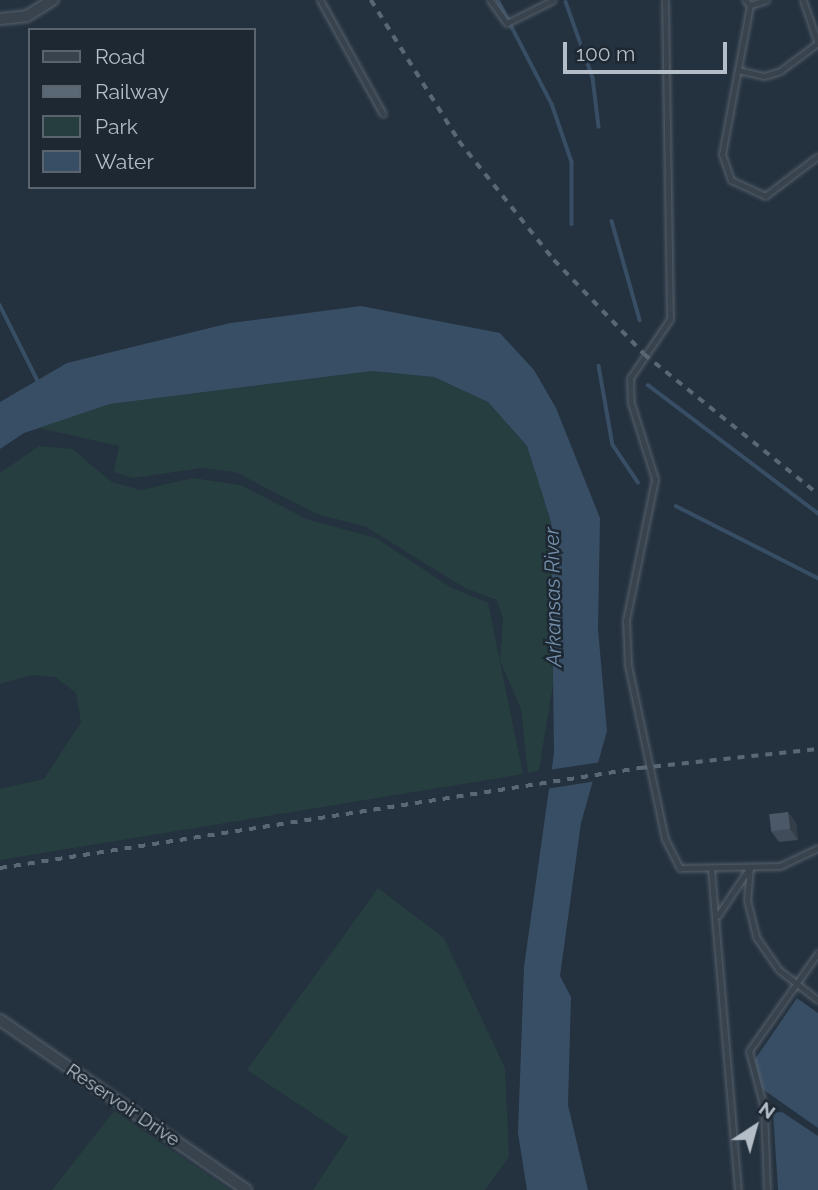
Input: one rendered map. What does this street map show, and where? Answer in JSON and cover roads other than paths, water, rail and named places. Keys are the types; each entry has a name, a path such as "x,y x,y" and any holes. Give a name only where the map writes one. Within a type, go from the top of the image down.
{"street":[{"path":"0,19 27,16 53,0"},
{"name":"Reservoir Drive","path":"0,1020 246,1190"}],"lane":[{"path":"320,0 383,114"},
{"path":"490,0 508,23 553,0"},
{"path":"665,0 670,319 630,378 631,403 655,479 626,646 665,839 680,868 711,869 801,862 818,848"},
{"path":"766,0 748,3 722,154 731,180 765,196 818,156"},
{"path":"738,70 764,76 780,71 818,44 803,0"},
{"path":"716,918 750,867"},
{"path":"750,867 747,900 756,937 795,984 818,1000"},
{"path":"711,869 738,1190"},
{"path":"767,1190 764,1108 749,1051 818,953"}],"water":[{"name":"Arkansas River","path":"361,306 500,333 534,370 556,408 600,518 598,629 607,731 581,823 560,976 571,997 568,1105 588,1190 527,1190 518,1133 524,967 554,753 551,522 527,446 488,402 434,377 372,371 110,404 24,433 0,449 0,402 67,363 230,323"},
{"path":"797,998 818,1013 818,1128 758,1086 751,1065"},
{"path":"782,1112 818,1136 818,1190 778,1190 773,1113"}],"waterway":[{"path":"498,0 552,104 572,162 572,224"},
{"path":"566,2 593,78 599,127"},
{"path":"612,221 640,320"},
{"path":"0,305 38,381"},
{"path":"599,366 613,445 638,482"},
{"path":"648,385 818,513"},
{"path":"676,506 818,578"}],"railway":[{"path":"371,0 459,141 554,260 644,354 818,494"},
{"path":"0,868 640,768 818,749"}]}
